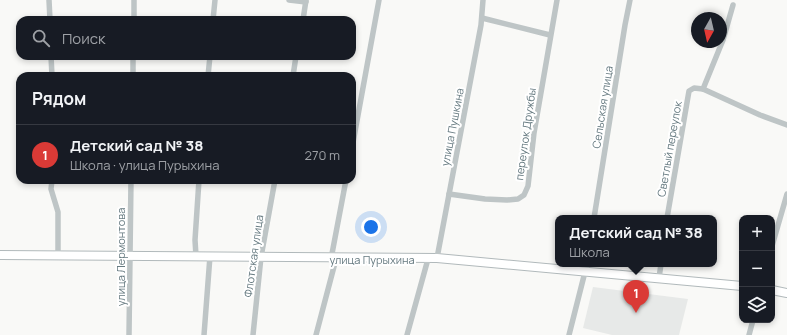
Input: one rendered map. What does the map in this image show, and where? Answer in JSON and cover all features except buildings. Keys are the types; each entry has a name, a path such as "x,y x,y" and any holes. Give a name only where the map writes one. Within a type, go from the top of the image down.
{"street":[{"path":"49,0 50,16"},
{"path":"134,0 134,16"},
{"path":"213,16 215,0"},
{"path":"289,0 306,1 304,16"},
{"path":"356,126 379,0"},
{"name":"улица Пушкина","path":"437,258 482,18 483,0"},
{"name":"переулок Дружбы","path":"449,194 485,199 507,200 518,199 524,194 528,186 550,35 557,0"},
{"name":"Сельская улица","path":"594,215 630,0"},
{"path":"733,5 723,40 703,89 760,115 787,125"},
{"path":"482,18 550,35"},
{"path":"51,60 52,72"},
{"path":"133,60 133,72"},
{"path":"208,72 210,60"},
{"path":"294,72 295,60"},
{"name":"Светлый переулок","path":"668,215 689,91 694,88 703,89"},
{"path":"52,184 58,212 58,255"},
{"name":"улица Лермонтова","path":"129,335 130,184"},
{"path":"196,256 195,240 199,184"},
{"name":"Флотская улица","path":"253,335 261,257 274,184"},
{"path":"316,335 333,259 345,184"},
{"path":"775,236 787,194"},
{"name":"улица Пурыхина","path":"0,255 129,255 333,259 437,258 555,266"},
{"path":"204,335 210,256"},
{"path":"407,335 428,259"},
{"name":"улица Пурыхина","path":"571,267 739,286"},
{"path":"659,278 661,267"},
{"path":"569,335 586,268"},
{"path":"775,291 787,293"},
{"path":"749,335 752,323"}],"shaded area":[{"path":"593,287 688,299 679,335 612,335 583,328"}],"place":[{"name":"Детский сад № 38","path":"636,313"}]}
